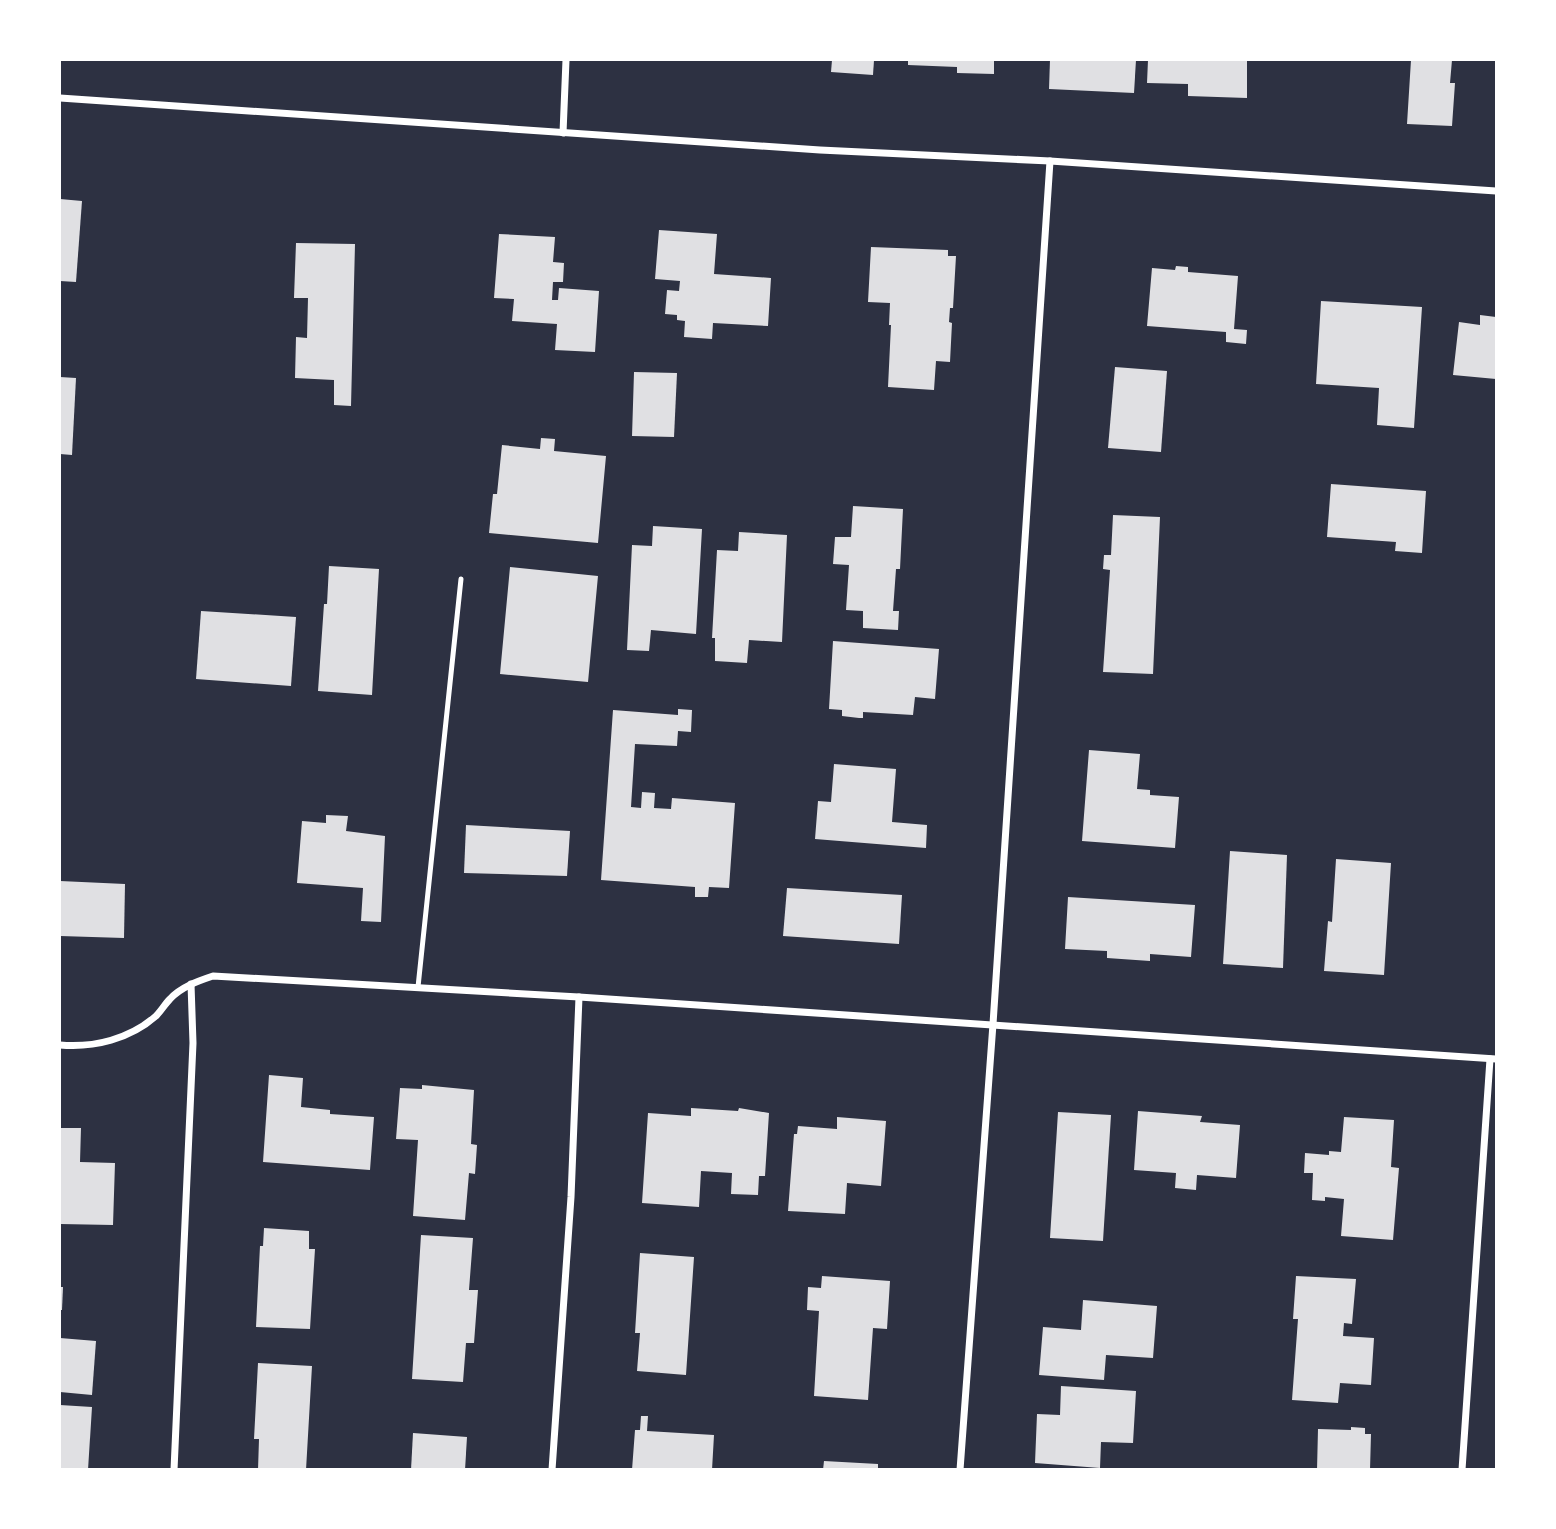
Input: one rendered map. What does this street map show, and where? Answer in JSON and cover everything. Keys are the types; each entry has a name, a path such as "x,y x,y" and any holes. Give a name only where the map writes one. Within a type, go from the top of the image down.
{"street":[{"path":"563,133 566,60"},
{"path":"60,98 820,150 1496,191"},
{"path":"960,1469 993,1024 1050,162"},
{"path":"60,1045 84,1047 122,1037 155,1016 172,996 191,984 213,976 579,997 1493,1059 1462,1469"},
{"path":"174,1469 193,1043 191,984"},
{"path":"552,1469 571,1197 579,997"}],"lane":[{"path":"418,987 461,579"}],"building":[{"path":"832,60 874,60 873,75 831,72"},
{"path":"908,60 994,60 994,74 957,73 957,67 908,65"},
{"path":"1050,60 1136,60 1134,93 1049,89"},
{"path":"1148,60 1247,60 1247,98 1188,96 1188,84 1147,83"},
{"path":"1411,60 1452,60 1450,83 1455,83 1452,126 1407,124"},
{"path":"60,199 82,201 76,282 60,281"},
{"path":"659,230 717,234 714,274 771,278 768,326 713,323 712,339 684,337 685,321 677,320 677,315 665,314 667,290 679,291 680,281 655,279"},
{"path":"499,234 555,237 553,262 564,263 563,282 553,282 552,300 558,300 559,288 599,291 595,352 555,350 557,324 512,321 514,299 494,298"},
{"path":"296,243 355,244 351,406 334,405 334,380 295,378 296,337 307,338 308,298 294,298"},
{"path":"871,247 948,250 948,256 956,256 953,308 950,308 949,322 952,323 950,362 936,361 934,390 888,387 890,303 868,302"},
{"path":"1176,266 1188,267 1188,272 1238,276 1234,329 1247,330 1246,344 1226,342 1226,332 1147,326 1152,268 1175,270"},
{"path":"1321,301 1422,307 1414,428 1377,425 1379,388 1316,384"},
{"path":"1480,315 1496,317 1496,379 1453,375 1459,322 1480,325"},
{"path":"1115,367 1167,371 1161,452 1108,448"},
{"path":"634,372 677,373 674,437 632,436"},
{"path":"60,377 76,378 72,455 60,454"},
{"path":"541,438 555,439 554,451 606,456 598,543 489,533 493,494 497,494 502,445 540,449"},
{"path":"1331,484 1426,491 1422,553 1395,551 1396,542 1327,537"},
{"path":"853,506 903,509 900,569 896,569 893,611 899,611 898,630 863,628 863,611 846,610 849,565 833,564 835,537 851,537"},
{"path":"1113,515 1160,517 1153,674 1103,672 1110,570 1103,569 1104,555 1111,555"},
{"path":"653,526 702,529 696,634 651,630 649,651 627,650 632,545 652,546"},
{"path":"739,532 787,535 782,642 749,640 747,663 715,661 715,638 712,638 717,550 738,551"},
{"path":"329,566 379,569 372,695 318,691"},
{"path":"510,567 598,576 588,682 500,674"},
{"path":"201,611 296,617 291,686 196,679"},
{"path":"833,641 939,649 935,699 915,697 913,715 863,712 863,718 859,718 842,716 842,710 829,709"},
{"path":"678,709 692,710 691,732 678,731 677,746 635,744 631,807 641,808 642,792 655,793 654,808 671,809 672,798 735,803 729,888 709,887 708,897 695,897 695,887 601,880 613,710 678,715"},
{"path":"1089,750 1140,754 1137,789 1150,790 1150,795 1179,797 1175,848 1082,841"},
{"path":"834,764 896,769 892,822 927,825 926,848 815,839 818,801 831,802"},
{"path":"326,815 348,816 346,831 385,836 381,922 361,921 363,888 297,883 302,821 326,823"},
{"path":"466,825 570,831 567,876 464,873"},
{"path":"1230,851 1287,855 1283,968 1223,964"},
{"path":"1336,859 1391,863 1384,975 1324,971 1328,921 1332,922"},
{"path":"60,881 125,884 124,938 60,936"},
{"path":"787,888 902,895 899,944 783,936"},
{"path":"1068,897 1195,905 1191,957 1150,954 1150,961 1107,958 1107,951 1065,949"},
{"path":"269,1075 303,1078 301,1107 330,1110 330,1114 374,1117 370,1170 263,1162"},
{"path":"422,1085 474,1090 471,1144 477,1145 475,1174 469,1173 465,1220 413,1216 418,1140 396,1139 400,1088 422,1089"},
{"path":"691,1108 738,1111 739,1108 769,1113 765,1176 759,1176 758,1195 731,1194 732,1173 701,1171 699,1207 642,1203 648,1113 691,1116"},
{"path":"1138,1111 1202,1116 1200,1122 1240,1125 1236,1178 1197,1175 1196,1190 1175,1188 1176,1173 1134,1170"},
{"path":"1058,1112 1111,1115 1103,1241 1050,1238"},
{"path":"837,1117 886,1121 881,1186 847,1183 845,1214 788,1211 794,1134 797,1134 798,1126 837,1129"},
{"path":"1344,1117 1394,1120 1391,1167 1399,1168 1393,1240 1341,1236 1344,1199 1325,1197 1325,1201 1312,1200 1313,1173 1304,1173 1305,1153 1329,1155 1329,1151 1341,1152"},
{"path":"60,1128 81,1128 80,1162 115,1163 113,1225 60,1224"},
{"path":"264,1228 309,1231 309,1249 315,1249 310,1329 256,1327 260,1246 263,1246"},
{"path":"421,1235 473,1238 469,1290 478,1290 474,1343 466,1343 463,1382 412,1379"},
{"path":"640,1253 694,1257 686,1375 637,1371 640,1333 635,1333"},
{"path":"822,1276 890,1281 887,1329 873,1328 868,1400 814,1396 819,1311 807,1310 808,1287 821,1288"},
{"path":"1296,1276 1356,1279 1352,1324 1344,1323 1343,1336 1374,1338 1371,1385 1340,1383 1338,1403 1292,1400 1298,1319 1293,1319"},
{"path":"60,1287 63,1287 62,1310 60,1310"},
{"path":"1083,1300 1157,1306 1153,1358 1106,1355 1104,1380 1039,1375 1043,1327 1081,1330"},
{"path":"60,1338 96,1341 92,1395 60,1392"},
{"path":"258,1363 312,1366 306,1470 258,1470 259,1439 254,1439"},
{"path":"1061,1386 1136,1391 1133,1443 1101,1442 1100,1468 1035,1463 1037,1414 1060,1415"},
{"path":"60,1405 92,1407 88,1470 60,1470"},
{"path":"641,1416 648,1416 647,1431 714,1435 712,1470 632,1470 635,1430 640,1430"},
{"path":"1351,1427 1365,1428 1365,1434 1371,1434 1370,1470 1317,1470 1318,1429 1351,1430"},
{"path":"413,1433 467,1437 465,1470 411,1470"},
{"path":"824,1461 878,1464 878,1470 823,1470"}]}
